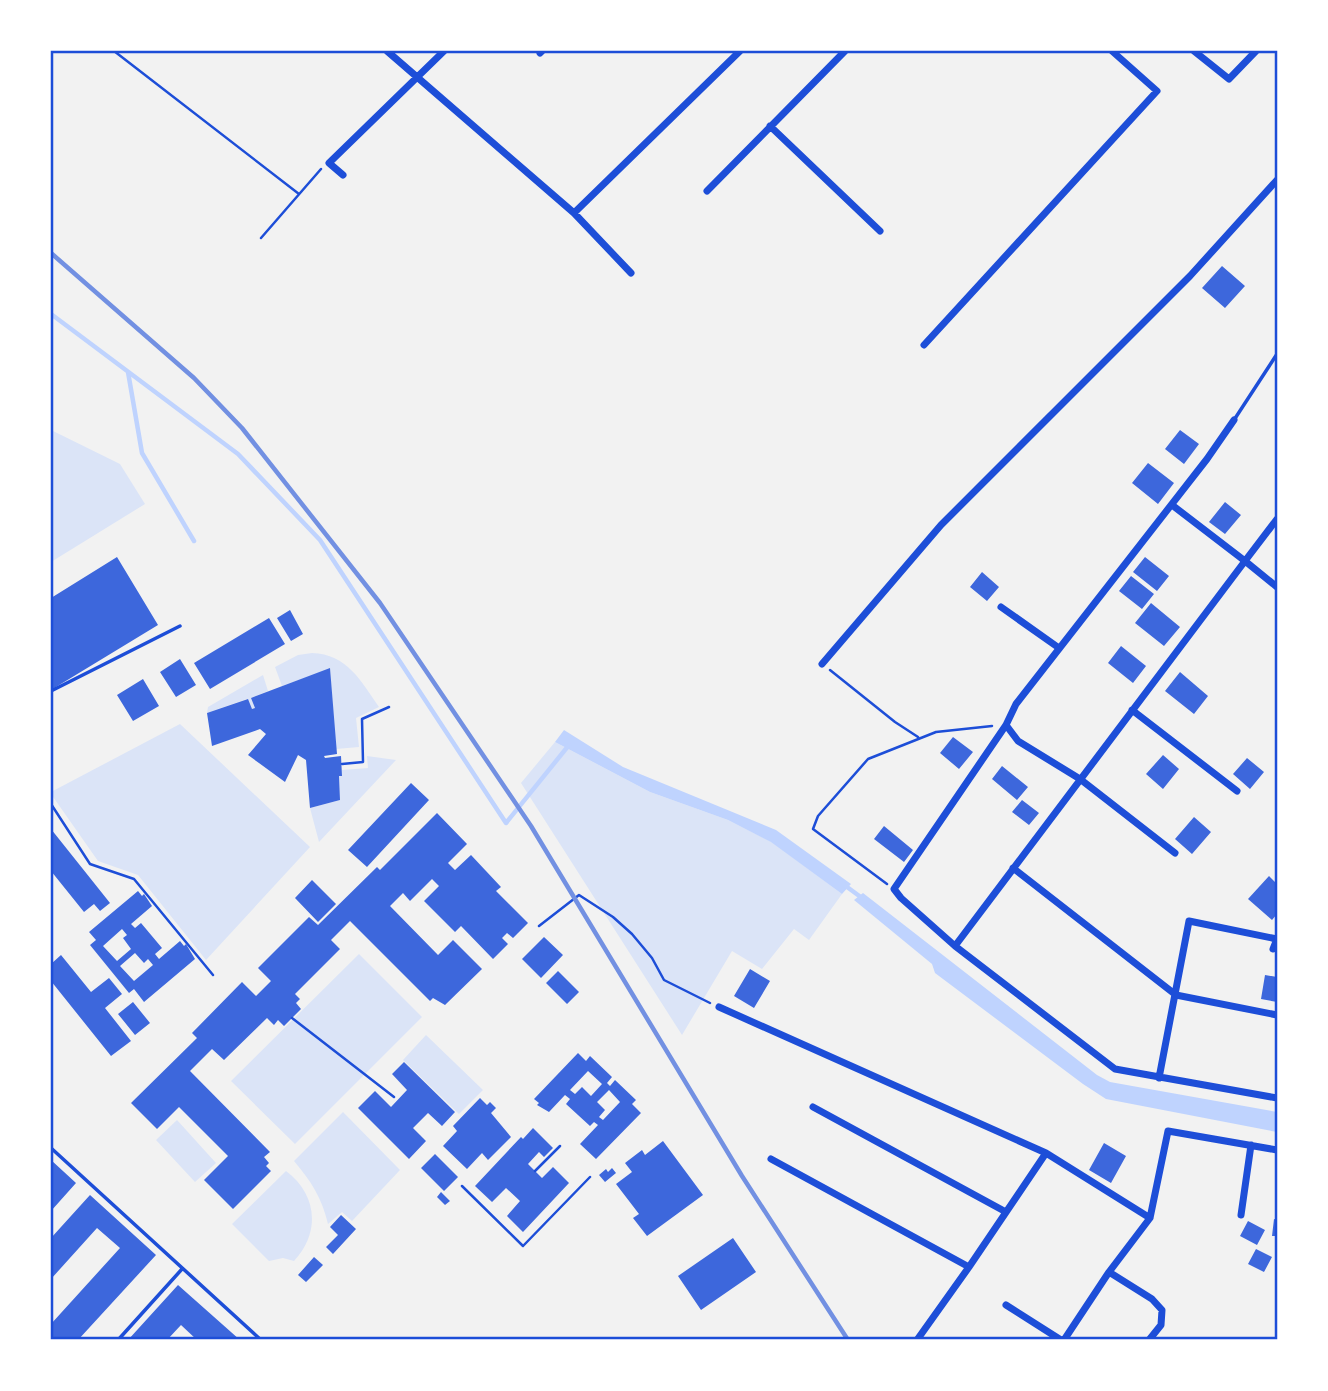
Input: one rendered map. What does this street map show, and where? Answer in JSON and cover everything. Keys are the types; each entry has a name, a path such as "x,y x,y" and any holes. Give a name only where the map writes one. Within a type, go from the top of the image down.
{"street":[{"path":"387,51 574,213 631,273"},
{"path":"343,175 329,163 444,51"},
{"path":"574,213 740,51"},
{"path":"707,191 845,51"},
{"path":"924,345 1157,91 1112,51"},
{"path":"1194,51 1229,79 1256,51"},
{"path":"771,126 880,231"},
{"path":"822,664 942,525 1189,276 1277,180"},
{"path":"1234,420 1208,459 1016,704 1006,724 894,889 955,946 1115,1069 1277,1098"},
{"path":"1171,505 1277,587"},
{"path":"955,946 1277,519"},
{"path":"1001,607 1059,648"},
{"path":"1132,710 1237,791"},
{"path":"1006,724 1018,741 1080,779 1175,853"},
{"path":"1013,868 1176,995 1277,1015"},
{"path":"1159,1078 1189,921 1277,939 1273,949"},
{"path":"719,1007 1046,1153 1150,1218"},
{"path":"813,1107 1006,1212"},
{"path":"1006,1305 1063,1340 1150,1218 1168,1131 1277,1150"},
{"path":"1241,1215 1251,1145"},
{"path":"917,1340 1046,1153"},
{"path":"771,1159 969,1268"},
{"path":"1109,1272 1152,1299 1162,1310 1161,1325 1149,1340"}],"lane":[{"path":"971,51 984,51"},
{"path":"1234,420 1277,354"},
{"path":"51,691 180,626"},
{"path":"51,1148 261,1340"},
{"path":"118,1340 182,1268"}],"path":[{"path":"114,51 299,194"},
{"path":"261,238 322,166 329,163"},
{"path":"822,664 918,737"},
{"path":"342,764 363,762 362,719 389,707"},
{"path":"894,889 813,829 818,816 868,759 936,732 1006,724"},
{"path":"51,804 90,864 134,878 213,975"},
{"path":"539,926 579,895 613,917 632,934 652,958 664,980 719,1007"},
{"path":"292,1018 394,1097"},
{"path":"536,1171 560,1146"},
{"path":"461,1185 523,1246 590,1177"}],"shaded area":[{"path":"51,430 120,464 145,504 51,562"},
{"path":"312,653 335,658 344,664 359,679 379,707 356,718 359,747 336,749 330,669 282,686 275,667 298,655"},
{"path":"263,675 268,691 251,698 255,708 252,709 247,699 207,713 208,707"},
{"path":"180,724 310,847 206,960 138,875 98,861 51,794"},
{"path":"555,742 650,792 728,820 772,842 842,894 809,940 794,929 762,969 732,951 682,1035 521,783"},
{"path":"367,756 396,760 319,842 310,808 340,800 339,776 342,776 342,770 368,768"},
{"path":"359,954 422,1017 295,1144 231,1081"},
{"path":"426,1035 483,1090 459,1114 403,1060"},
{"path":"343,1112 400,1170 352,1221 342,1212 328,1224 315,1190 294,1161"},
{"path":"177,1120 216,1163 195,1182 156,1140"},
{"path":"286,1171 304,1191 312,1214 312,1226 303,1250 294,1261 283,1258 269,1261 232,1224"}],"water":[{"path":"564,730 623,767 776,830 851,884 842,894 771,842 728,820 650,792 555,742"},
{"path":"863,893 1097,1075 1110,1082 1277,1112 1277,1132 1106,1099 935,973 932,964 854,900"}],"building":[{"path":"1222,266 1245,286 1225,308 1202,288"},
{"path":"1180,430 1199,444 1184,464 1165,449"},
{"path":"1148,463 1174,483 1158,504 1132,483"},
{"path":"1225,502 1241,515 1225,534 1209,522"},
{"path":"117,557 158,625 51,690 51,598"},
{"path":"1145,557 1169,576 1157,591 1133,572"},
{"path":"982,572 999,587 987,601 970,587"},
{"path":"1131,576 1154,594 1142,609 1119,591"},
{"path":"1151,603 1180,627 1164,646 1135,623"},
{"path":"290,610 303,634 291,641 277,618"},
{"path":"269,618 285,644 210,689 194,663"},
{"path":"1121,646 1146,666 1133,683 1108,663"},
{"path":"180,659 196,685 176,697 160,672"},
{"path":"330,668 337,754 324,756 341,756 340,800 310,808 306,760 298,755 285,782 248,755 266,734 260,729 212,746 207,713 248,699 252,709 255,708 251,698"},
{"path":"1180,672 1208,696 1194,714 1165,691"},
{"path":"143,679 159,706 133,721 117,695"},
{"path":"953,737 973,752 959,769 940,753"},
{"path":"1163,755 1179,769 1163,789 1146,774"},
{"path":"1247,758 1264,772 1250,789 1233,774"},
{"path":"1002,766 1028,787 1017,800 992,779"},
{"path":"411,783 429,800 367,867 348,850"},
{"path":"1022,800 1039,813 1029,825 1012,812"},
{"path":"437,813 467,844 448,863 455,870 471,855 501,887 496,891 528,923 513,938 507,933 502,938 508,944 493,959 461,926 455,932 424,901 439,886 432,879 410,901 403,893 390,906 438,955 453,940 482,969 445,1005 433,998 430,1001 350,921 331,940 340,949 295,994 300,999 296,1003 301,1009 284,1026 278,1020 274,1025 267,1018 224,1060 212,1049 190,1071 270,1152 264,1157 269,1163 266,1166 271,1171 233,1209 204,1180 228,1156 179,1107 157,1129 131,1103 197,1038 192,1033 242,982 256,996 271,981 258,968 309,917 318,925 377,867 380,870"},
{"path":"1194,817 1211,832 1192,854 1175,839"},
{"path":"884,826 913,850 904,862 874,839"},
{"path":"51,829 110,903 100,911 94,904 84,912 51,871"},
{"path":"1269,876 1277,884 1277,914 1272,920 1248,899"},
{"path":"312,880 336,904 318,922 295,898"},
{"path":"138,891 142,896 144,894 152,906 131,924 135,928 141,923 162,948 155,954 159,959 180,941 184,946 186,944 195,959 144,1002 134,989 129,993 90,945 96,940 89,932","holes":["122,929 127,935 123,938 131,949 117,961 103,946","135,953 144,963 148,959 153,965 134,981 120,966"]},
{"path":"544,937 563,955 541,978 522,959"},
{"path":"61,955 91,992 109,978 122,994 105,1008 131,1041 111,1056 51,981 51,964"},
{"path":"750,969 770,981 754,1008 734,996"},
{"path":"558,971 579,992 567,1004 546,983"},
{"path":"1265,975 1277,977 1277,1002 1261,999"},
{"path":"133,1002 150,1023 135,1035 118,1014"},
{"path":"578,1053 586,1061 590,1056 612,1077 607,1083 610,1086 615,1080 636,1100 632,1104 641,1113 596,1159 580,1144 598,1125 594,1122 590,1126 566,1104 570,1099 565,1095 549,1112 537,1105 539,1103 534,1099","holes":["588,1071 602,1084 591,1096 582,1087 575,1094 570,1090","609,1090 620,1102 603,1120 599,1117 605,1110 597,1102"]},
{"path":"404,1062 455,1112 442,1126 428,1113 413,1128 426,1141 409,1159 358,1108 375,1091 391,1107 407,1090 392,1074"},
{"path":"480,1098 487,1105 490,1102 496,1108 491,1113 511,1137 488,1160 482,1153 467,1169 443,1146 457,1131 453,1126"},
{"path":"533,1128 553,1148 544,1157 539,1152 528,1164 542,1178 553,1167 569,1183 523,1232 507,1216 520,1201 506,1188 492,1202 475,1186 521,1137 523,1139"},
{"path":"663,1141 703,1195 647,1236 633,1218 639,1214 616,1184 632,1172 625,1163 642,1150 645,1155"},
{"path":"1104,1143 1126,1156 1111,1183 1089,1170"},
{"path":"435,1154 458,1177 444,1191 421,1168"},
{"path":"51,1160 76,1183 51,1211"},
{"path":"612,1168 616,1173 605,1182 599,1175"},
{"path":"441,1192 450,1201 445,1205 437,1197"},
{"path":"90,1195 156,1255 78,1340 51,1340 51,1324 120,1248 97,1228 51,1279 51,1238"},
{"path":"341,1215 356,1229 333,1254 326,1247 338,1235 330,1227"},
{"path":"1274,1219 1277,1220 1277,1236 1272,1236"},
{"path":"1248,1221 1265,1230 1257,1245 1240,1236"},
{"path":"733,1238 756,1272 701,1310 678,1276"},
{"path":"1256,1249 1272,1257 1264,1272 1248,1264"},
{"path":"314,1257 323,1265 306,1282 298,1275"},
{"path":"178,1285 240,1340 197,1340 181,1325 167,1340 128,1340"}],"waterway":[{"path":"51,314 238,454 320,540 506,823 569,745"},
{"path":"128,372 142,453 194,541"},
{"path":"843,884 862,898"}],"railway":[{"path":"51,253 194,378 242,428 380,603 531,826 742,1176 848,1340"}]}
